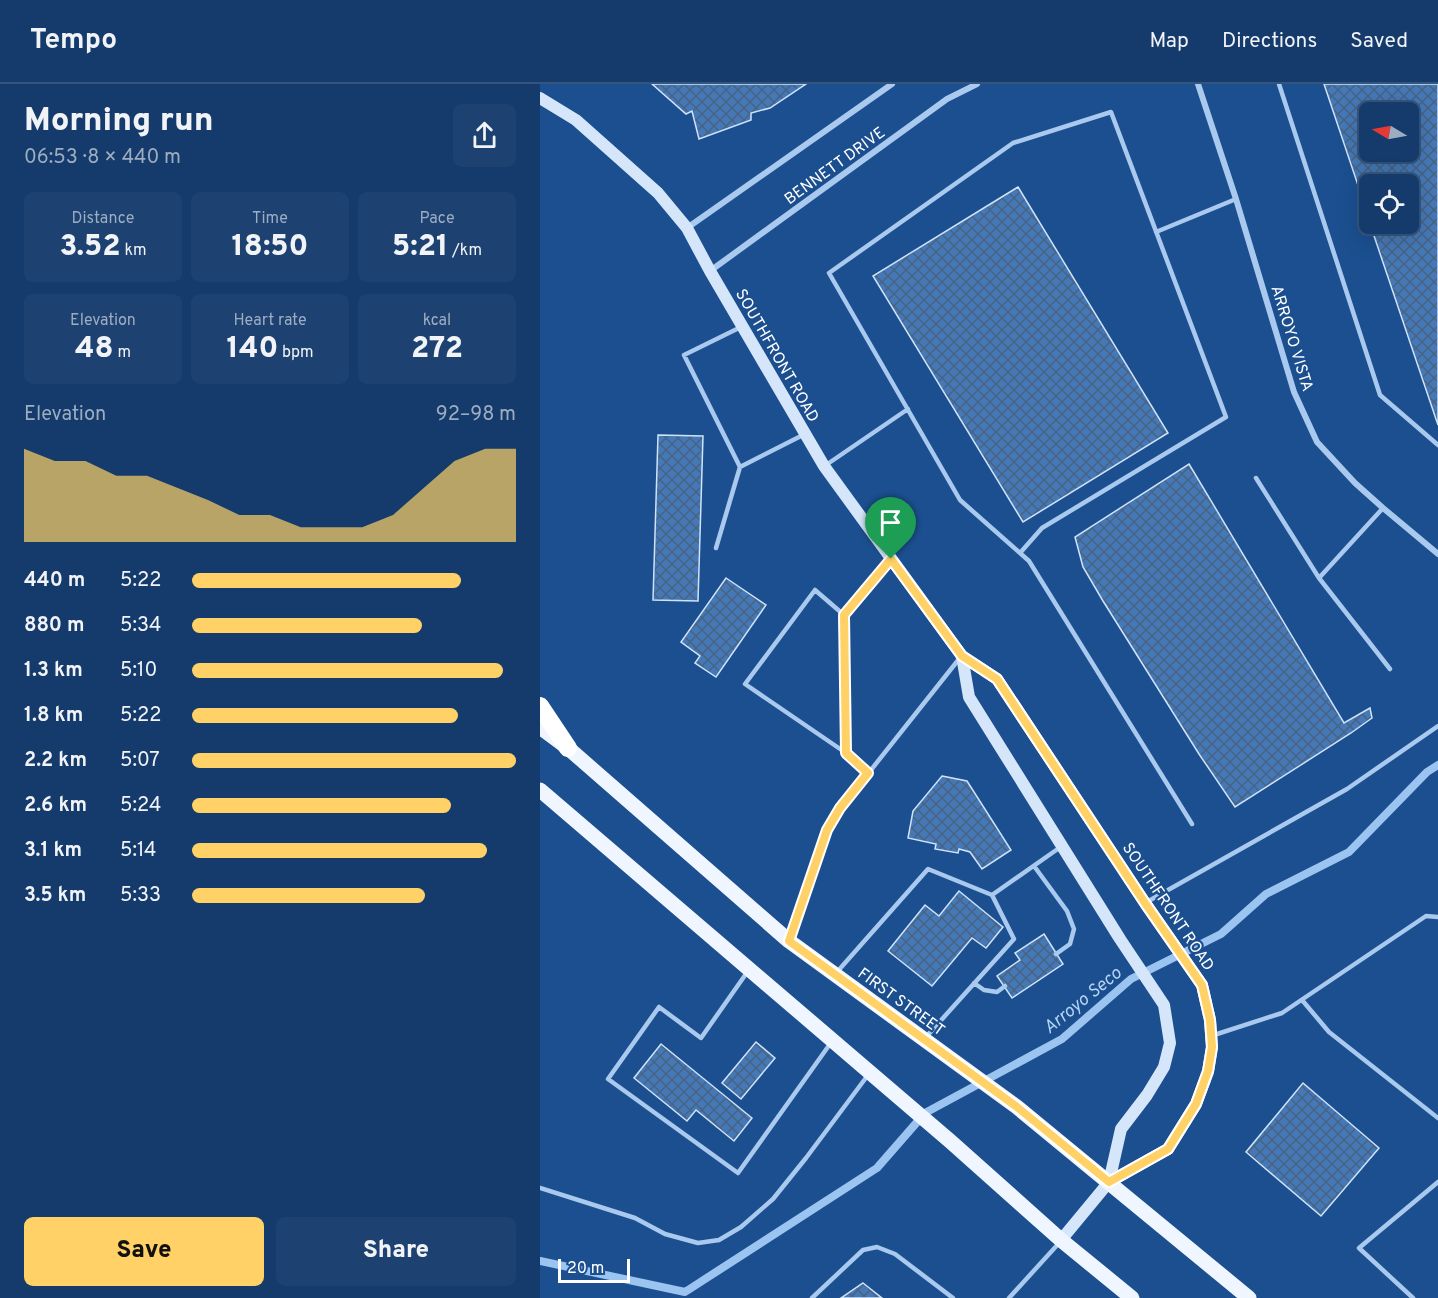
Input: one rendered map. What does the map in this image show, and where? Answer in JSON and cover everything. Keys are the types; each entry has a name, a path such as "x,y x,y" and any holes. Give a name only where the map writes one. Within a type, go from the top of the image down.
{"highway":[{"path":"540,706 568,748"}],"main road":[{"name":"FIRST STREET","path":"540,727 568,748 789,941 1017,1107 1249,1298"},
{"path":"540,790 950,1141 1061,1240 1132,1298"}],"street":[{"name":"BENNETT DRIVE","path":"687,228 892,84"},
{"name":"BENNETT DRIVE","path":"710,271 947,99 977,84"},
{"name":"ARROYO VISTA","path":"1198,84 1236,199 1294,392 1317,442 1355,483 1438,554"},
{"name":"SOUTHFRONT ROAD","path":"540,98 576,120 658,193 687,228 824,466 962,656 997,679 1202,985 1210,1020 1212,1047 1208,1071 1196,1104 1168,1149 1109,1182 1061,1240"},
{"name":"SOUTHFRONT ROAD","path":"962,656 969,697 1120,939 1164,1005 1170,1043 1164,1067 1147,1095 1121,1129 1109,1182"}],"lane":[{"path":"1279,84 1380,395 1438,445"},
{"path":"1020,553 1042,528 1227,417 1111,112 1013,143 829,273 960,500 1029,561 1192,824"},
{"path":"1156,232 1236,199"},
{"path":"716,548 740,467 684,356 742,326"},
{"path":"824,466 908,410"},
{"path":"740,467 805,434"},
{"path":"1256,478 1319,578 1390,669"},
{"path":"1319,578 1383,508"},
{"path":"846,753 844,615 891,559"},
{"path":"844,615 815,590 745,684 846,753 868,773"},
{"path":"789,941 827,830 840,808 962,656"},
{"path":"1148,907 1347,789 1438,726"},
{"path":"992,895 1062,846"},
{"path":"1034,866 1067,911 1074,929 1070,944 1056,954"},
{"path":"835,974 928,869 992,895 1014,939 974,983 930,1043"},
{"path":"1211,1036 1282,1013 1426,916 1438,917"},
{"path":"750,969 701,1038 659,1007 608,1079 738,1173 832,1040"},
{"path":"974,983 984,990 997,992 1005,986"},
{"path":"1302,1000 1329,1032 1438,1118"},
{"path":"540,1188 635,1218 665,1234 698,1243 719,1240 741,1227 773,1199 869,1072"},
{"path":"1413,1298 1359,1248 1438,1182"},
{"path":"1009,1298 1061,1240"},
{"path":"812,1298 863,1250 877,1247 895,1254 953,1298"}],"building":[{"path":"652,84 806,84 770,108 751,113 751,120 699,139 692,111 686,114"},
{"path":"1324,84 1438,84 1438,425 1373,234 1419,234 1419,174 1359,174 1359,188"},
{"path":"1018,187 1168,433 1023,522 873,276"},
{"path":"658,435 703,436 698,601 653,600"},
{"path":"1189,464 1344,723 1370,708 1372,718 1235,807 1103,601 1083,567 1075,537"},
{"path":"726,578 766,605 716,677 695,663 700,656 681,642"},
{"path":"942,776 967,781 1011,850 982,869 970,852 959,849 958,853 935,849 936,844 908,838 913,811"},
{"path":"959,891 1003,927 986,948 972,938 932,986 888,951 925,905 939,916"},
{"path":"1044,934 1063,964 1012,998 997,976 1020,960 1015,953"},
{"path":"756,1042 775,1058 741,1099 722,1083"},
{"path":"661,1044 752,1118 734,1141 696,1110 687,1121 634,1078"},
{"path":"1303,1083 1379,1148 1321,1216 1246,1152"},
{"path":"863,1283 882,1298 841,1298"}],"waterway":[{"name":"Arroyo Seco","path":"540,1261 685,1292 877,1168 925,1113 1062,1039 1131,979 1221,934 1266,894 1349,852 1427,772 1438,765"}],"route":[{"path":"891,559 962,656 997,679 1202,985 1210,1020 1212,1047 1208,1071 1196,1104 1168,1149 1109,1182 1017,1107 789,941 827,830 840,808 868,773 846,753 844,615 891,559"}]}
